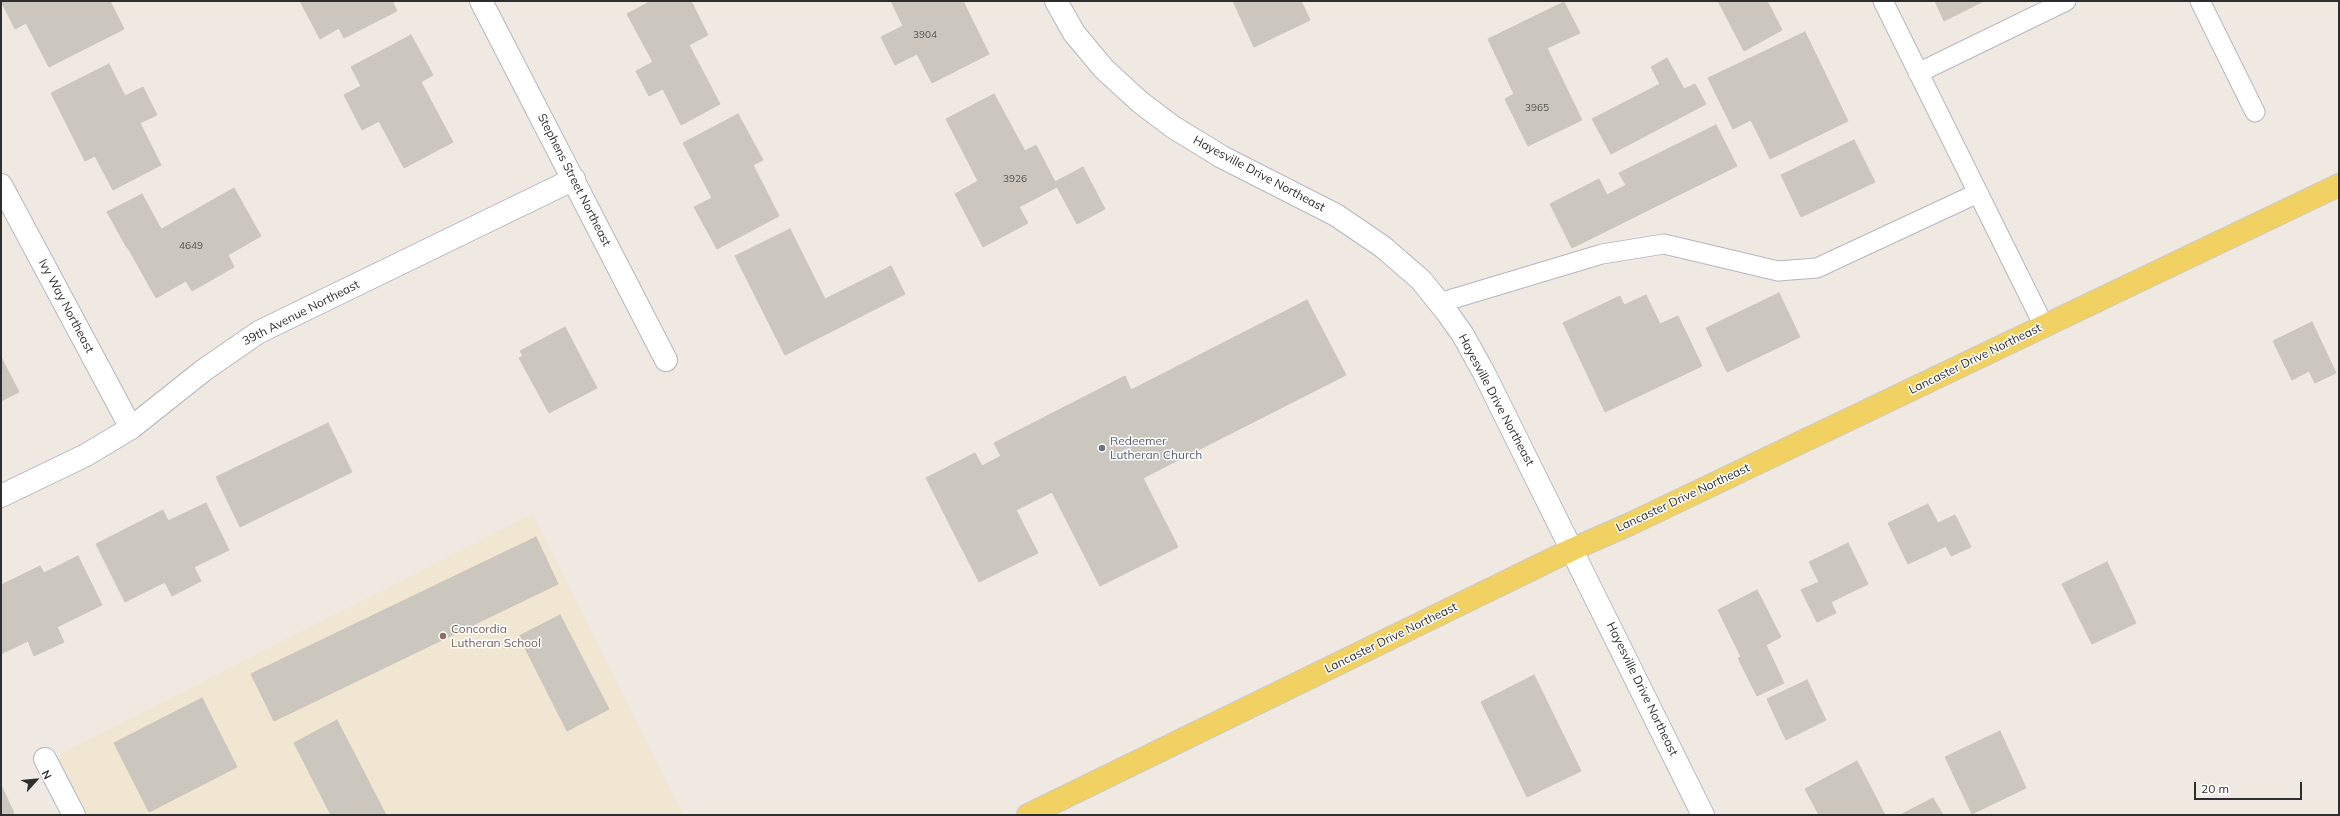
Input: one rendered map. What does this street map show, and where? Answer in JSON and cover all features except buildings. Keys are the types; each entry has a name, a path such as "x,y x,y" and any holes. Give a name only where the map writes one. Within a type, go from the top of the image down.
{"main road":[{"name":"Lancaster Drive Northeast","path":"1028,815 1573,549 1630,524 2339,185"}],"street":[{"name":"Stephens Street Northeast","path":"481,1 666,360"},
{"name":"Hayesville Drive Northeast","path":"1056,1 1074,33 1104,69 1140,102 1173,127 1222,157 1336,215 1383,247 1421,280 1439,302 1463,335 1484,373 1573,549 1703,815"},
{"name":"39th Avenue Northeast","path":"1,496 86,455 131,428 204,370 259,332 574,179"},
{"name":"Ivy Way Northeast","path":"1,185 131,428"},
{"path":"45,759 74,815"}],"lane":[{"path":"1883,1 2044,326"},
{"path":"1918,73 2066,1"},
{"path":"2200,1 2255,112"},
{"path":"1439,302 1602,254 1664,244 1778,271 1817,268 1978,193"}],"shaded area":[{"name":"Concordia Lutheran School","path":"532,514 683,815 82,815 53,758"}],"place":[{"name":"Redeemer Lutheran Church","path":"1102,448"},
{"name":"Concordia Lutheran School","path":"443,636"}]}
